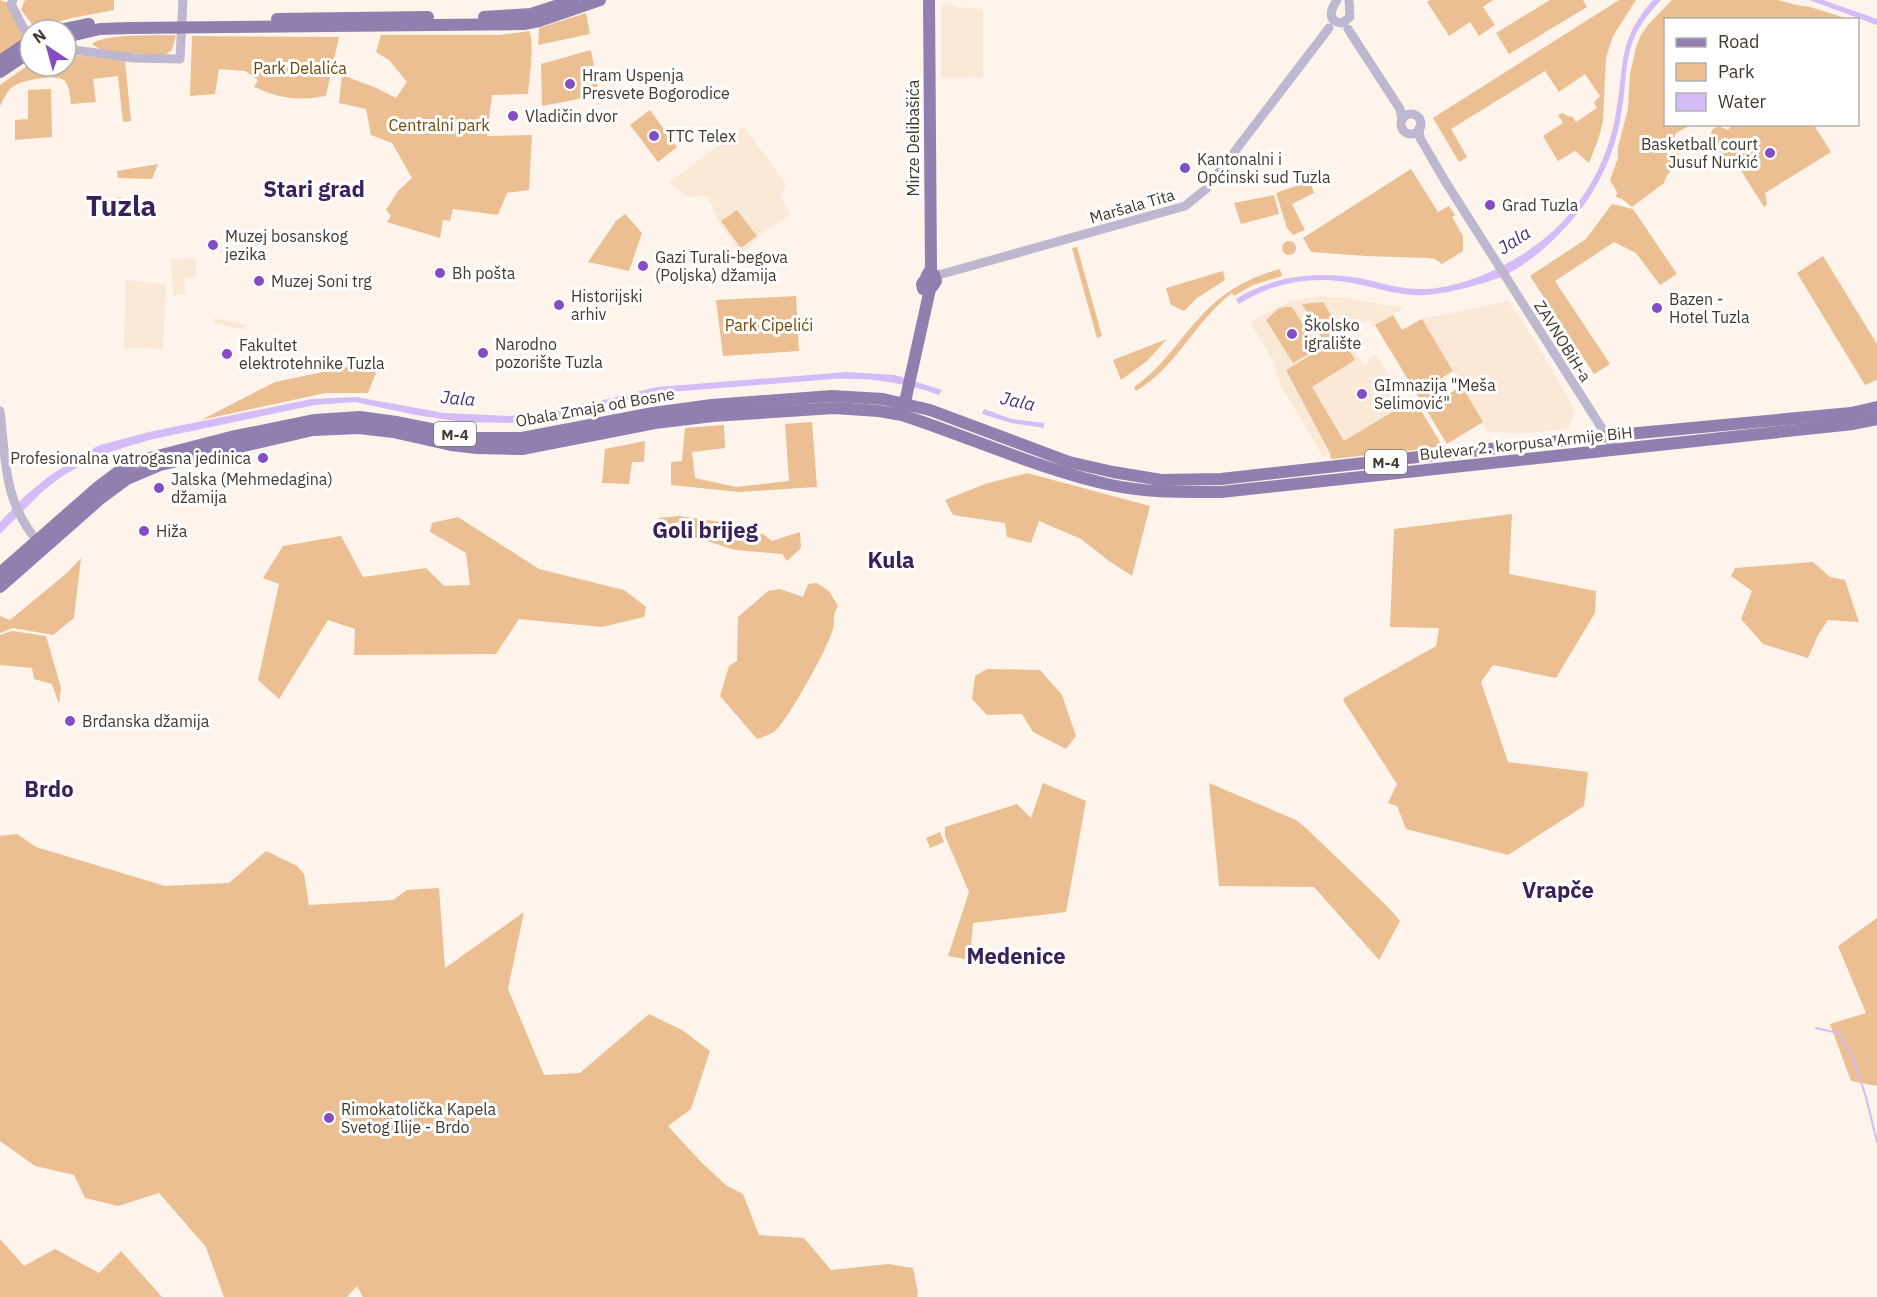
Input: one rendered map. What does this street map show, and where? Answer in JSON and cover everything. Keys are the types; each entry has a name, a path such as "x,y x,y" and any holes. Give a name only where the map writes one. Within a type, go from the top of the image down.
{"main road":[{"path":"78,25 131,20 511,16 538,13 574,0"},
{"path":"78,34 100,29 524,24 600,0"},
{"name":"Mirze Delibašića","path":"900,409 930,282 929,0"},
{"path":"0,61 16,50"},
{"path":"0,72 18,60"},
{"name":"Bulevar 2. korpusa Armije BiH","path":"900,409 930,410 1069,462 1161,480 1221,479 1606,436 1851,413 1877,407"},
{"name":"Obala Zmaja od Bosne","path":"0,573 37,541 127,478 160,465 313,430 359,428 393,432 450,445 522,449 655,423 713,416 834,408 879,411 900,409"},
{"name":"Bulevar 2. korpusa Armije BiH","path":"900,409 1064,473 1112,485 1159,492 1221,492 1853,424 1877,419"},
{"name":"Obala Zmaja od Bosne","path":"0,587 37,541"}],"street":[{"path":"13,0 12,4 20,18"},
{"path":"1337,0 1331,9 1400,110 1402,129 1410,134 1420,133 1419,120 1400,110"},
{"path":"1341,22 1351,13 1349,0"},
{"path":"78,50 134,58 180,59 183,3"},
{"name":"Maršala Tita","path":"930,282 1185,207 1206,189 1329,28 1341,22"},
{"path":"91,52 85,47 84,38 87,34 100,29"},
{"path":"16,50 18,46"},
{"path":"1402,120 1412,115"},
{"name":"ZAVNOBiH-a","path":"1420,133 1496,264 1592,415"},
{"path":"0,411 4,458 13,498 24,523 37,541"},
{"path":"1592,415 1615,449"},
{"path":"1584,439 1590,430 1592,415"}],"shaded area":[{"path":"946,3 955,7 983,9 983,78 941,77 941,5"},
{"path":"744,127 786,184 781,198 791,215 765,231 742,254 719,223 708,196 686,197 669,182"},
{"path":"171,258 196,259 196,276 184,278 186,295 173,295"},
{"path":"125,280 166,284 163,349 124,348"},
{"path":"1320,296 1348,298 1404,308 1373,327 1368,320 1343,334 1364,365 1376,354 1406,403 1414,399 1441,447 1331,459 1330,453 1323,457 1282,387 1274,362 1250,322 1290,301"},
{"path":"1509,301 1543,354 1575,411 1568,429 1528,433 1487,432 1422,319"},
{"path":"214,318 247,325 245,330 213,323"}],"green space":[{"path":"0,0 11,4 18,18 18,44 0,56"},
{"path":"25,0 114,0 114,10 72,18 27,18 21,10"},
{"path":"1430,0 1493,0 1483,7 1495,25 1479,36 1470,22 1449,36 1427,2"},
{"path":"1550,0 1583,0 1587,7 1509,54 1496,33"},
{"path":"1619,0 1636,0 1613,36 1606,58 1603,121 1589,163 1575,151 1558,161 1543,136 1563,123 1558,115 1562,113 1572,116 1576,122 1597,108 1594,102 1600,96 1585,74 1559,92 1545,71 1451,129 1467,157 1459,162 1433,118"},
{"path":"1672,0 1778,0 1846,18 1664,18 1664,126 1689,126 1676,133 1674,139 1680,159 1676,166 1667,175 1664,183 1632,207 1616,197 1617,192 1610,180 1618,158 1618,147 1628,109 1630,74 1636,47 1648,25"},
{"path":"586,13 590,34 538,45 539,28"},
{"name":"Centralni park","path":"529,31 532,53 528,94 492,95 487,136 532,135 529,190 507,193 498,215 453,209 450,221 443,220 440,238 387,222 391,216 386,210 398,191 412,178 392,143 371,135 366,109 339,103 342,75 396,98 407,82 389,60 376,52 381,35 500,35"},
{"path":"176,35 172,50 165,55 115,52 97,48 92,44 108,38"},
{"name":"Park Delalića","path":"192,36 339,37 326,96 297,99 254,87 258,80 245,71 219,69 215,94 190,96"},
{"path":"591,50 599,95 542,106 541,64"},
{"path":"78,55 125,61 131,121 123,122 118,76 93,79 96,102 71,104 67,83 55,78 78,78"},
{"path":"18,72 18,78 43,78 14,86 0,106 0,85"},
{"path":"51,89 52,137 15,140 15,120 28,119 28,90"},
{"name":"TTC Telex","path":"650,110 677,147 658,162 630,125"},
{"path":"1718,126 1728,130 1731,126 1815,126 1831,152 1765,193 1767,204 1764,207 1735,161 1723,155 1718,142 1710,135"},
{"path":"158,164 152,179 118,178 117,171"},
{"path":"1411,169 1438,212 1449,206 1455,215 1452,217 1463,236 1463,251 1442,264 1435,259 1427,258 1311,252 1303,238"},
{"path":"1310,181 1314,193 1292,204 1305,230 1293,235 1287,228 1276,193"},
{"path":"1274,195 1279,214 1241,224 1234,203"},
{"path":"1612,204 1633,209 1677,274 1660,285 1636,253 1614,242 1555,281 1610,364 1594,374 1530,276 1586,239"},
{"path":"737,210 757,236 741,248 721,221"},
{"path":"625,214 642,233 629,271 588,262 616,221"},
{"path":"1286,241 1292,241 1296,248 1292,255 1286,255 1282,251 1282,245"},
{"path":"1077,247 1102,336 1097,338 1072,248"},
{"path":"1823,256 1877,344 1877,380 1865,385 1797,273"},
{"path":"1280,269 1282,276 1253,285 1234,296 1232,293 1219,304 1163,370 1136,391 1134,387 1156,369 1201,316 1218,300 1243,283"},
{"path":"1223,271 1225,280 1197,298 1184,311 1171,305 1166,288"},
{"name":"Park Cipelići","path":"796,296 799,351 723,356 716,300"},
{"name":"Školsko igralište","path":"1323,302 1341,331 1323,340 1302,304"},
{"name":"Školsko igralište","path":"1292,307 1318,349 1293,363 1266,320 1278,309"},
{"path":"1393,315 1402,330 1422,319 1453,371 1433,383 1442,398 1462,386 1483,422 1447,444 1375,325"},
{"path":"1341,337 1355,360 1312,387 1344,441 1414,399 1441,447 1331,459 1330,453 1286,370"},
{"path":"1167,339 1147,361 1121,380 1113,360"},
{"path":"381,360 368,393 325,393 201,420 275,382"},
{"path":"812,422 817,487 739,492 671,485 671,462 682,461 685,428 724,425 725,448 692,452 695,478 736,487 789,481 785,424"},
{"path":"645,441 644,462 632,462 629,484 602,483 605,449"},
{"path":"1027,473 1150,506 1132,576 1081,539 1039,521 1031,543 1007,537 1005,523 953,515 945,500 985,484"},
{"path":"1512,514 1509,574 1596,591 1595,613 1556,678 1493,665 1481,682 1508,762 1588,772 1584,806 1508,855 1406,829 1397,806 1388,803 1397,784 1343,700 1436,646 1439,628 1390,627 1394,529"},
{"path":"679,516 721,522 730,535 763,534 772,541 800,532 801,548 787,561 782,554 735,550 688,535 688,525 676,522 672,526 659,523 658,518"},
{"path":"458,517 539,569 624,590 646,607 644,617 602,627 519,619 496,654 354,655 355,629 328,620 279,699 258,680 279,584 263,578 283,546 341,536 363,577 426,568 444,586 470,585 466,553 430,532 432,523"},
{"path":"81,558 74,618 53,635 13,628 0,633 0,616 10,620 68,572"},
{"path":"1813,562 1830,577 1845,580 1859,622 1828,620 1818,635 1808,658 1763,644 1741,619 1752,591 1731,576 1735,568"},
{"path":"817,583 829,591 838,606 830,638 789,713 773,732 757,739 720,696 729,666 737,661 738,617 768,591 780,589 803,597 808,584"},
{"path":"12,631 46,636 61,688 59,704 52,684 34,679 32,668 0,665 0,635"},
{"path":"987,669 1040,670 1062,695 1076,736 1066,749 1033,732 1022,714 987,715 972,699 975,676"},
{"path":"1043,783 1086,801 1066,912 973,923 970,960 948,956 969,892 945,836 945,827 1017,804 1031,818"},
{"path":"1209,783 1296,820 1389,908 1400,921 1379,960 1314,887 1219,886"},
{"path":"940,832 944,842 930,848 926,838"},
{"path":"17,834 36,847 165,886 229,883 266,851 297,866 304,874 309,905 393,900 407,890 439,888 445,968 524,912 508,989 544,1075 580,1073 649,1014 682,1030 710,1051 691,1109 668,1126 727,1186 743,1194 759,1235 804,1238 831,1270 888,1264 913,1268 917,1297 363,1297 357,1286 347,1297 224,1297 206,1247 159,1193 118,1206 85,1198 74,1175 35,1166 0,1141 0,836"},
{"path":"1877,918 1877,1086 1851,1081 1830,1024 1866,1013 1838,946"},
{"path":"0,1239 24,1266 55,1249 99,1273 121,1251 162,1297 0,1297"}],"water":[{"path":"1653,0 1661,0 1638,30 1628,57 1620,121 1606,167 1582,208 1550,243 1531,259 1491,281 1437,294 1408,294 1342,281 1311,280 1281,285 1239,304 1236,299 1250,291 1295,277 1343,276 1417,289 1457,284 1498,268 1535,245 1565,219 1598,170 1613,128 1628,41 1633,28"},
{"path":"1809,0 1823,0 1877,19 1877,25"},
{"path":"117,197 123,197 127,204 123,211 117,211 113,207 113,201"},
{"path":"847,372 895,375 942,390 939,395 887,382 833,379 657,393 563,416 510,423 462,422 355,402 315,405 149,440 97,456 61,477 43,491 0,534 0,522 25,496 48,477 100,445 153,431 312,399 356,397 444,413 510,416 562,410 657,387"},
{"path":"984,409 1012,419 1044,423 1044,428 1011,423 982,414"}],"waterway":[{"path":"1816,1028 1838,1033 1851,1053 1866,1097 1877,1142"}],"place":[{"name":"Hram Uspenja Presvete Bogorodice","path":"570,84"},
{"name":"Vladičin dvor","path":"513,116"},
{"name":"TTC Telex","path":"654,136"},
{"name":"Basketball court Jusuf Nurkić","path":"1770,153"},
{"name":"Kantonalni i Općinski sud Tuzla","path":"1185,168"},
{"name":"Grad Tuzla","path":"1490,205"},
{"name":"Muzej bosanskog jezika","path":"213,245"},
{"name":"Gazi Turali-begova (Poljska) džamija","path":"643,266"},
{"name":"Bh pošta","path":"440,273"},
{"name":"Muzej Soni trg","path":"259,281"},
{"name":"Historijski arhiv","path":"559,305"},
{"name":"Bazen - Hotel Tuzla","path":"1657,308"},
{"name":"Školsko igralište","path":"1292,334"},
{"name":"Narodno pozorište Tuzla","path":"483,353"},
{"name":"Fakultet elektrotehnike Tuzla","path":"227,354"},
{"name":"GImnazija \"Meša Selimović\"","path":"1362,394"},
{"name":"Profesionalna vatrogasna jedinica","path":"263,458"},
{"name":"Jalska (Mehmedagina) džamija","path":"159,488"},
{"name":"Hiža","path":"144,531"},
{"name":"Brđanska džamija","path":"70,721"},
{"name":"Rimokatolička Kapela Svetog Ilije - Brdo","path":"329,1118"}],"district":[{"name":"Stari grad","path":"314,188"},
{"name":"Tuzla","path":"121,205"},
{"name":"Goli brijeg","path":"705,529"},
{"name":"Kula","path":"891,559"},
{"name":"Brdo","path":"49,788"},
{"name":"Vrapče","path":"1558,889"},
{"name":"Medenice","path":"1016,955"}],"water label":[{"name":"Jala","path":"1514,240"},
{"name":"Jala","path":"458,398"},
{"name":"Jala","path":"1018,401"}]}
